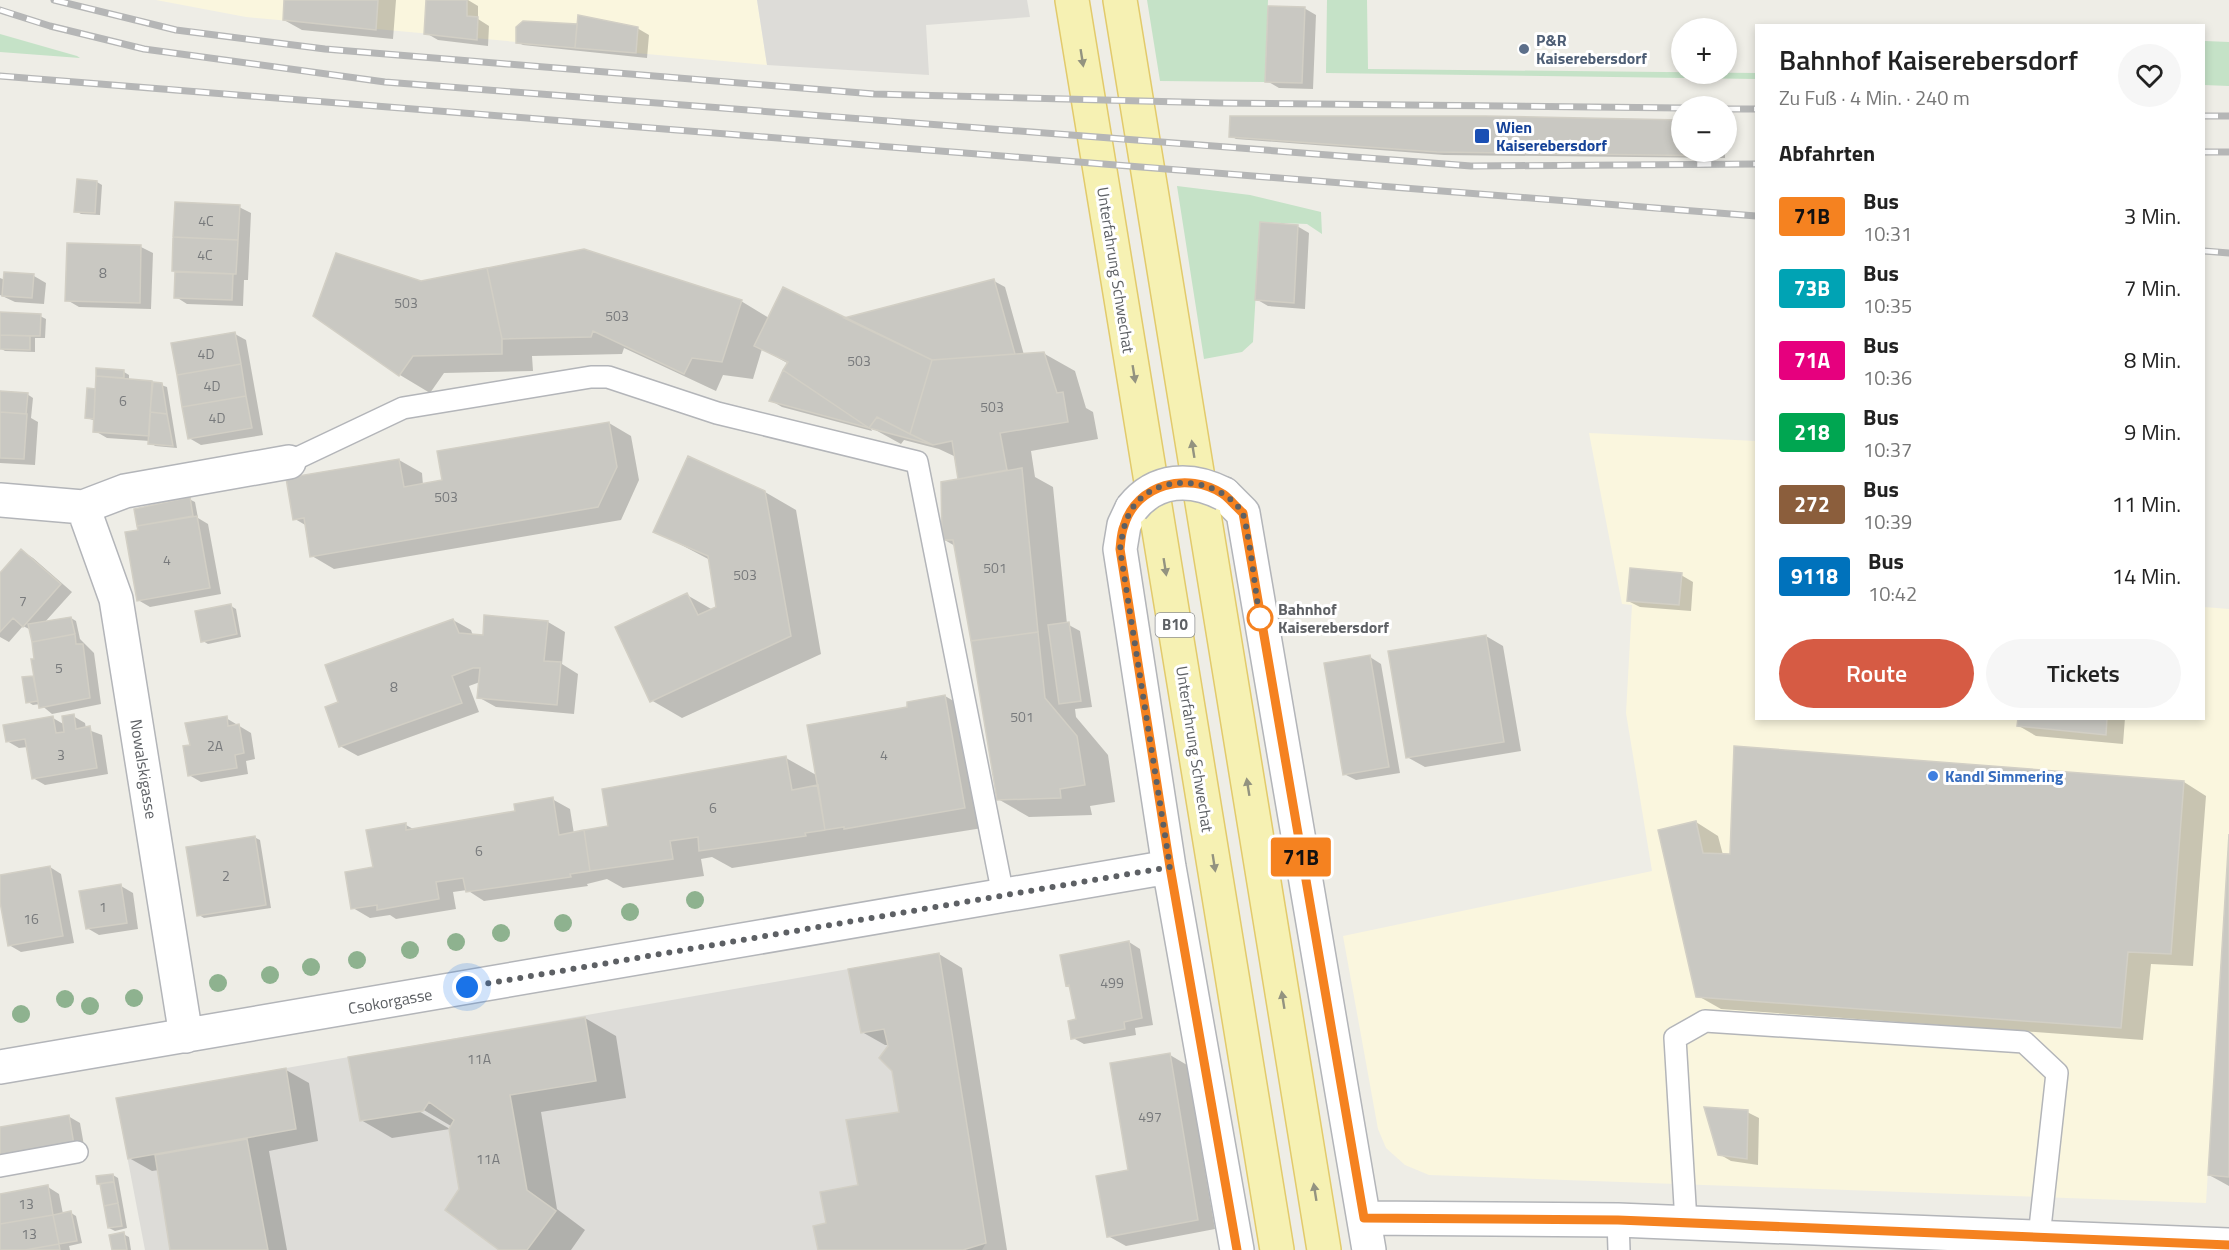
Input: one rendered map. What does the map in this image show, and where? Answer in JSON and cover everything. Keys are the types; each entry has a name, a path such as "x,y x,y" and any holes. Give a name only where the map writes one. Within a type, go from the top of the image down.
{"main road":[{"name":"Unterfahrung Schwechat","path":"1072,0 1277,1250"},
{"path":"1120,0 1324,1250"}],"street":[{"path":"0,500 83,507 102,497 125,491 289,462"},
{"path":"1237,1250 1170,867 1120,549 1124,525 1132,508 1146,494 1168,484 1182,482 1204,486 1224,494 1243,513 1369,1250"},
{"name":"Nowalskigasse","path":"83,507 116,599 186,1036"},
{"name":"Csokorgasse","path":"0,1067 1170,867"},
{"path":"1364,1218 1619,1235 1686,1222 2039,1244 2229,1245"}],"lane":[{"path":"289,462 403,408 591,377 608,377 717,413 917,462 1003,895"},
{"path":"1686,1222 1675,1038 1705,1021 2024,1042 2056,1073 2039,1244"},
{"path":"0,1166 77,1152"}],"shaded area":[{"path":"156,0 757,0 767,65 246,17"},
{"path":"757,0 1027,0 1030,17 926,25 929,75 767,65"},
{"name":"Kandl Simmering","path":"1589,433 1755,441 1755,720 2205,720 2205,607 2229,609 2229,834 2206,1203 1429,1175 1405,1165 1386,1148 1378,1129 1343,936 1652,871 1626,713 1632,605 1622,604"},
{"path":"939,953 986,1243 982,1250 145,1250 116,1098"}],"green space":[{"path":"1147,0 1268,0 1265,82 1160,81"},
{"path":"1327,0 1367,0 1368,69 1671,72 1671,78 1326,73"},
{"path":"0,34 77,56 80,58 0,52"},
{"path":"2205,41 2229,42 2229,86 2205,85"},
{"path":"1737,73 1755,73 1755,79 1737,79"},
{"path":"1177,186 1250,195 1321,212 1322,234 1307,224 1260,222 1253,342 1242,352 1204,359"}],"building":[{"path":"284,0 378,0 376,30 283,20"},
{"path":"426,0 467,0 467,16 478,17 477,40 424,34"},
{"path":"1268,6 1305,7 1302,83 1265,82"},
{"path":"578,15 638,27 636,53 575,48"},
{"path":"523,21 577,24 575,48 516,43 516,27"},
{"path":"1230,116 1485,116 1671,120 1671,155 1437,152 1229,137"},
{"path":"77,179 97,181 95,213 74,212"},
{"path":"175,202 240,205 238,240 173,237"},
{"path":"1260,222 1298,225 1294,303 1255,300"},
{"path":"173,237 238,240 236,274 172,271"},
{"path":"67,243 141,245 140,303 65,301"},
{"path":"584,249 742,300 722,362 692,358 684,374 593,331 591,337 502,339 487,268"},
{"path":"336,253 421,281 487,268 502,339 502,354 413,356 399,376 313,316"},
{"path":"4,272 34,274 32,298 2,296"},
{"path":"175,272 233,274 232,300 174,298"},
{"path":"994,279 1015,354 932,360 844,318"},
{"path":"783,287 932,360 910,434 877,417 869,428 783,370 788,362 754,346"},
{"path":"0,312 41,314 40,336 0,335"},
{"path":"235,332 241,364 177,375 171,343"},
{"path":"0,335 30,336 30,350 0,349"},
{"path":"1044,352 1057,393 1063,392 1068,422 1000,433 1007,470 958,479 952,441 933,445 910,434 932,360"},
{"path":"241,364 246,396 182,407 177,375"},
{"path":"96,368 124,370 124,378 96,376"},
{"path":"783,370 869,428 769,401"},
{"path":"96,376 152,381 149,436 93,432"},
{"path":"153,382 162,383 167,414 150,412"},
{"path":"87,388 95,389 94,419 85,418"},
{"path":"0,391 28,393 26,414 0,412"},
{"path":"246,396 252,428 188,439 182,407"},
{"path":"0,412 27,414 24,459 0,458"},
{"path":"150,412 167,414 173,446 148,444"},
{"path":"877,417 910,434 933,445 869,428"},
{"path":"609,422 617,467 598,507 310,557 304,518 293,520 286,478 399,459 404,487 442,480 437,451"},
{"path":"688,456 765,491 791,636 650,702 615,627 687,593 698,615 716,607 708,556 653,532"},
{"path":"1022,468 1038,632 971,641 953,540 942,540 941,482"},
{"path":"190,497 193,516 137,526 134,509"},
{"path":"197,516 210,588 137,601 125,532 138,530 137,526"},
{"path":"21,549 61,584 23,627 13,618 0,632 0,573"},
{"path":"1630,568 1682,573 1679,605 1627,601"},
{"path":"231,604 237,634 201,642 195,611"},
{"path":"484,615 548,621 544,661 561,662 557,705 477,698 480,668 473,668 452,676 462,703 339,747 325,707 338,702 325,665 453,619 459,633 483,635"},
{"path":"71,617 75,634 32,642 28,624"},
{"path":"1069,622 1081,701 1059,704 1048,625"},
{"path":"1038,632 1045,698 1077,736 1085,785 1060,789 1061,798 997,800 971,641"},
{"path":"75,634 76,644 83,644 90,698 39,708 31,659 34,659 32,642"},
{"path":"1486,635 1504,742 1406,758 1388,651"},
{"path":"1370,655 1389,767 1343,775 1324,663"},
{"path":"33,676 38,701 26,703 22,677"},
{"path":"945,695 965,808 844,829 844,827 825,830 807,725 907,707 907,702"},
{"path":"74,714 76,729 90,726 97,768 32,779 25,739 6,742 3,725 53,716 56,733 64,732 62,716"},
{"path":"227,716 228,726 239,724 244,753 235,755 237,768 188,776 183,746 190,745 185,723"},
{"path":"2018,720 2107,720 2106,735 2017,726"},
{"path":"1734,746 2184,781 2171,954 2128,952 2121,1028 1696,997 1658,830 1696,821 1703,853 1730,854"},
{"path":"786,756 792,790 818,785 825,830 805,833 806,836 699,851 698,837 670,841 673,859 590,871 584,830 608,826 602,789"},
{"path":"553,797 559,835 584,830 590,871 570,874 571,877 466,892 463,878 436,882 439,899 377,910 377,905 351,909 345,872 373,867 366,830 406,823 406,830 515,811 514,804"},
{"path":"2229,834 2229,1177 2208,1175"},
{"path":"255,836 266,905 197,916 186,847"},
{"path":"50,866 63,936 8,946 0,902 0,875"},
{"path":"121,884 127,923 86,929 79,891"},
{"path":"1129,941 1142,1018 1124,1022 1125,1029 1071,1039 1068,1021 1076,1019 1060,955"},
{"path":"939,953 986,1243 963,1250 818,1250 813,1226 826,1223 820,1192 858,1185 846,1120 899,1112 892,1071 879,1058 888,1046 884,1029 861,1033 848,969"},
{"path":"585,1017 596,1081 510,1095 527,1190 556,1211 527,1250 499,1250 445,1210 459,1189 449,1129 454,1120 429,1102 423,1111 360,1121 348,1057"},
{"path":"1170,1053 1198,1220 1107,1237 1096,1176 1128,1170 1110,1063"},
{"path":"286,1068 296,1129 128,1159 116,1098"},
{"path":"1704,1107 1748,1110 1747,1159 1718,1155"},
{"path":"69,1115 74,1145 0,1158 0,1127"},
{"path":"247,1139 268,1250 170,1250 155,1155"},
{"path":"113,1174 114,1182 97,1184 96,1176"},
{"path":"114,1182 118,1203 104,1206 100,1184"},
{"path":"48,1185 53,1215 0,1224 0,1194"},
{"path":"118,1203 122,1226 108,1228 104,1206"},
{"path":"71,1211 77,1241 59,1244 53,1215"},
{"path":"53,1215 59,1244 25,1250 0,1250 0,1224"},
{"path":"124,1232 127,1250 112,1250 109,1235"},
{"path":"59,1244 60,1250 25,1250"}],"railway":[{"path":"54,0 176,30 325,49 874,94 1220,103 1671,108"},
{"path":"0,10 50,26 144,49 385,82 1471,166 1755,164"},
{"path":"0,76 1755,216"},
{"path":"1737,109 1755,109"},
{"path":"2205,116 2229,116"},
{"path":"2205,152 2229,152"},
{"path":"2205,251 2229,253"}],"bus line":[{"name":"71B","path":"1237,1250 1170,867 1120,549 1124,525 1138,501 1156,488 1182,482 1204,486 1224,494 1243,513 1364,1218 1618,1220 2229,1245"}],"place":[{"name":"P&R Kaiserebersdorf","path":"1524,49"},
{"name":"Wien Kaiserebersdorf","path":"1482,136"},
{"name":"Bahnhof Kaiserebersdorf","path":"1260,618"},
{"name":"Kandl Simmering","path":"1933,776"}],"route":[{"path":"467,987 1170,867 1120,549 1124,525 1138,501 1156,488 1182,482 1204,486 1224,494 1243,513 1260,621 1260,618"}]}
